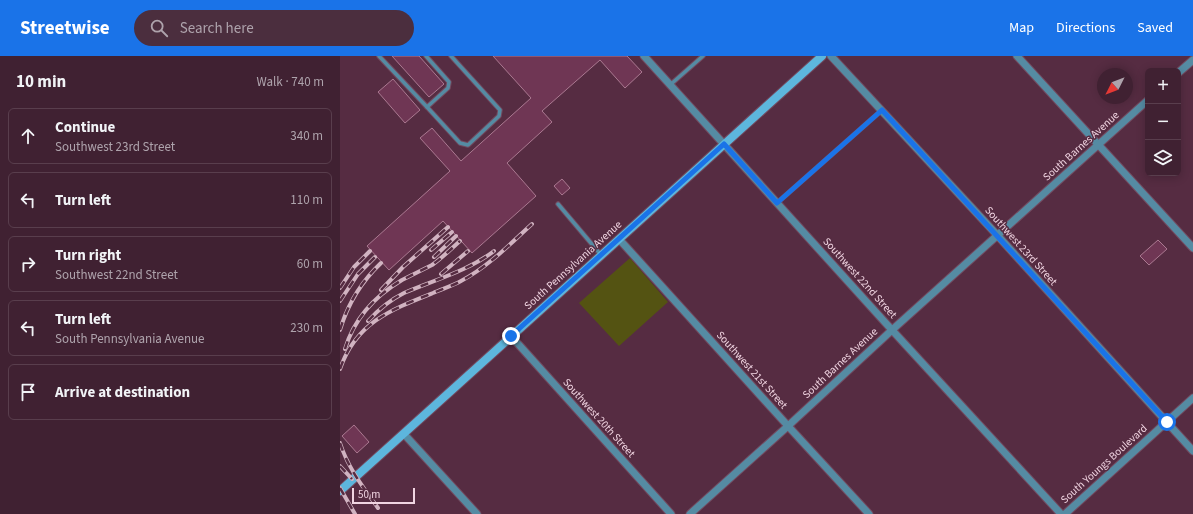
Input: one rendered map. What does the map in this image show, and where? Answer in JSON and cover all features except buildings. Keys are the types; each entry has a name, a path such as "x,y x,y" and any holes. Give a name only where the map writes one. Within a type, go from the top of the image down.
{"main road":[{"name":"South Pennsylvania Avenue","path":"340,491 822,56"}],"street":[{"name":"Southwest 22nd Street","path":"644,56 1061,514"},
{"name":"Southwest 23rd Street","path":"831,56 998,236 1193,451"},
{"path":"1017,56 1193,248"},
{"path":"1181,70 1193,60"},
{"name":"South Barnes Avenue","path":"690,514 1145,103"},
{"name":"Southwest 21st Street","path":"619,239 869,514"},
{"name":"Southwest 20th Street","path":"511,336 671,514"},
{"name":"South Youngs Boulevard","path":"1066,514 1193,398"},
{"path":"404,434 477,514"}],"lane":[{"path":"379,56 460,143 468,144 499,116 500,110 452,56"},
{"path":"426,56 449,82 448,88 427,107"},
{"path":"670,86 689,71 700,57"},
{"path":"777,203 882,110"},
{"path":"558,204 601,255"}],"shaded area":[{"path":"630,258 668,302 619,346 579,303"}],"railway":[{"path":"340,369 355,340 376,320 389,312 454,284 471,275 498,255 532,224"},
{"path":"381,290 403,267 448,227"},
{"path":"431,250 452,232"},
{"path":"434,257 456,236"},
{"path":"345,349 360,318 374,301 392,286 432,265 460,241"},
{"path":"340,288 354,267 370,251"},
{"path":"441,274 468,251"},
{"path":"368,321 384,306 404,293 462,270 494,251"},
{"path":"340,301 358,274 375,257"},
{"path":"340,330 351,302 361,285 381,263"},
{"path":"340,443 347,461 361,485 378,508"},
{"path":"340,466 352,479"},
{"path":"340,488 355,514"}],"route":[{"path":"511,336 724,144 777,203 882,110 1167,422"}]}
